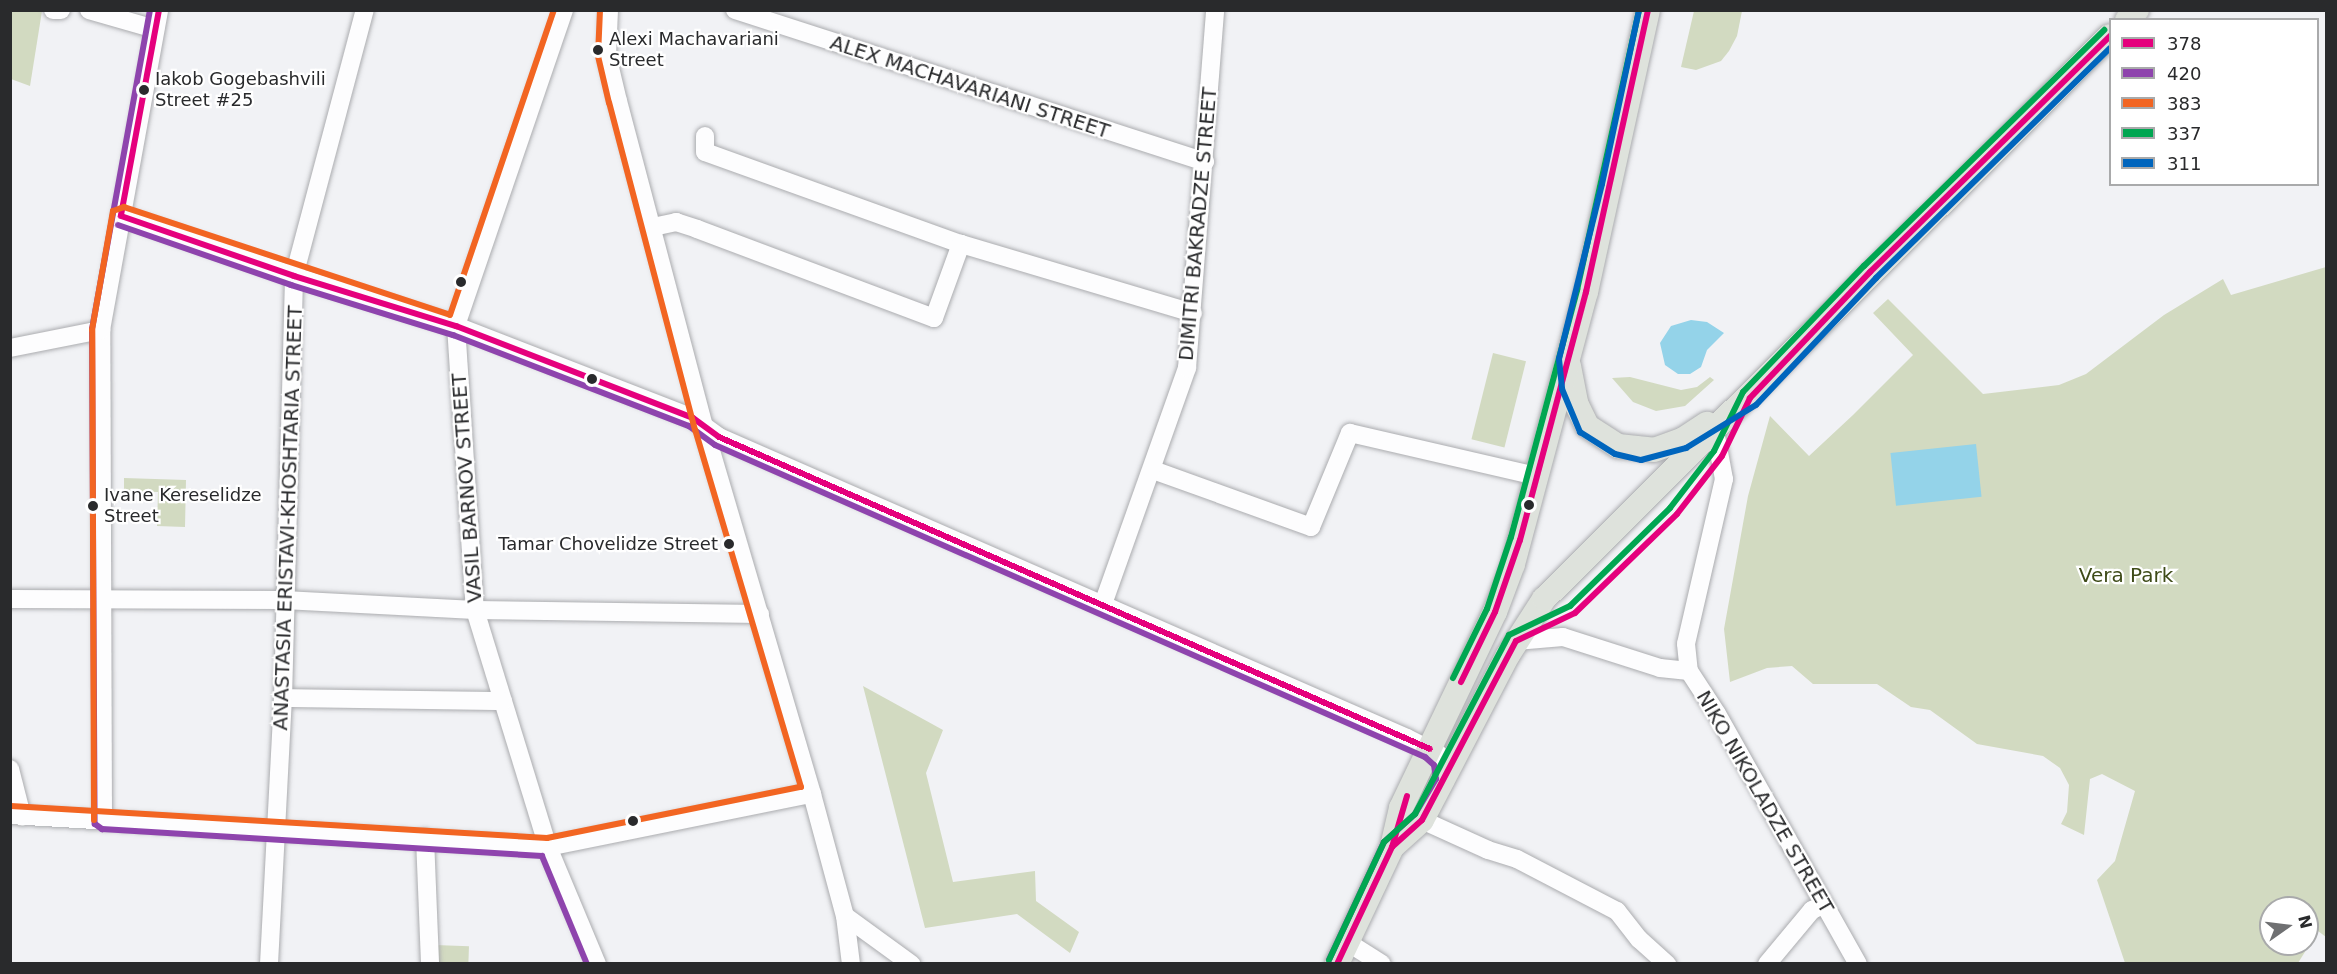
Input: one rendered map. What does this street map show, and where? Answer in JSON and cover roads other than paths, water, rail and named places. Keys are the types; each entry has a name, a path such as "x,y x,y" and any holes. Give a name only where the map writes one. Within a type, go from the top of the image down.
{"main road":[{"path":"1342,953 1392,847 1401,808 1495,612 1513,564 1611,186 1642,12"},
{"path":"1392,847 1422,820 1445,781 1516,641 1557,586 1750,398 1870,272 2109,37"},
{"path":"1568,359 1571,386 1587,426 1604,439 1631,449 1667,447 1750,398"}],"street":[{"path":"53,10 61,10"},
{"path":"89,10 155,29"},
{"path":"103,820 100,600 101,330 159,10"},
{"name":"ANASTASIA ERISTAVI-KHOSHTARIA STREET","path":"269,963 278,832 283,698 294,276 365,10"},
{"name":"VASIL BARNOV STREET","path":"564,10 456,326 475,610 548,847 597,963"},
{"name":"ALEX MACHAVARIANI STREET","path":"735,10 1205,162"},
{"name":"DIMITRI BAKRADZE STREET","path":"1103,604 1154,470 1187,368 1205,162 1215,10"},
{"path":"610,12 609,65 705,427 812,794 845,916 851,963"},
{"path":"705,136 705,152 961,244 1193,313"},
{"path":"121,216 294,276 456,326 693,418 719,437 1430,749 1442,761 1445,781"},
{"path":"653,227 676,222 686,225 934,318 961,244"},
{"path":"10,348 101,330"},
{"path":"1689,671 1686,644 1724,478 1715,431"},
{"path":"1154,470 1311,527 1350,434 1536,476"},
{"path":"10,598 284,600 475,610 760,614"},
{"name":"NIKO NIKOLADZE STREET","path":"1516,641 1563,637 1660,668 1689,671 1718,714 1823,905 1858,963"},
{"path":"283,698 503,701"},
{"path":"10,769 16,815 548,847 812,794"},
{"path":"1422,820 1480,847 1517,859 1617,911 1639,939 1667,963"},
{"path":"425,838 430,963"},
{"path":"1767,963 1812,910 1823,905"},
{"path":"845,916 911,963"},
{"path":"1342,953 1382,963"}],"water":[{"path":"1691,320 1707,322 1724,333 1707,350 1701,367 1690,374 1678,374 1665,365 1660,343 1671,326"},
{"path":"1976,444 1982,497 1896,506 1890,453"}],"place":[{"name":"Alexi Machavariani Street","path":"598,50"},
{"name":"Iakob Gogebashvili Street #25","path":"144,90"},
{"name":"Ivane Kereselidze Street","path":"93,506"},
{"name":"Tamar Chovelidze Street","path":"729,544"}],"park label":[{"name":"Vera Park","path":"2126,575"}]}
